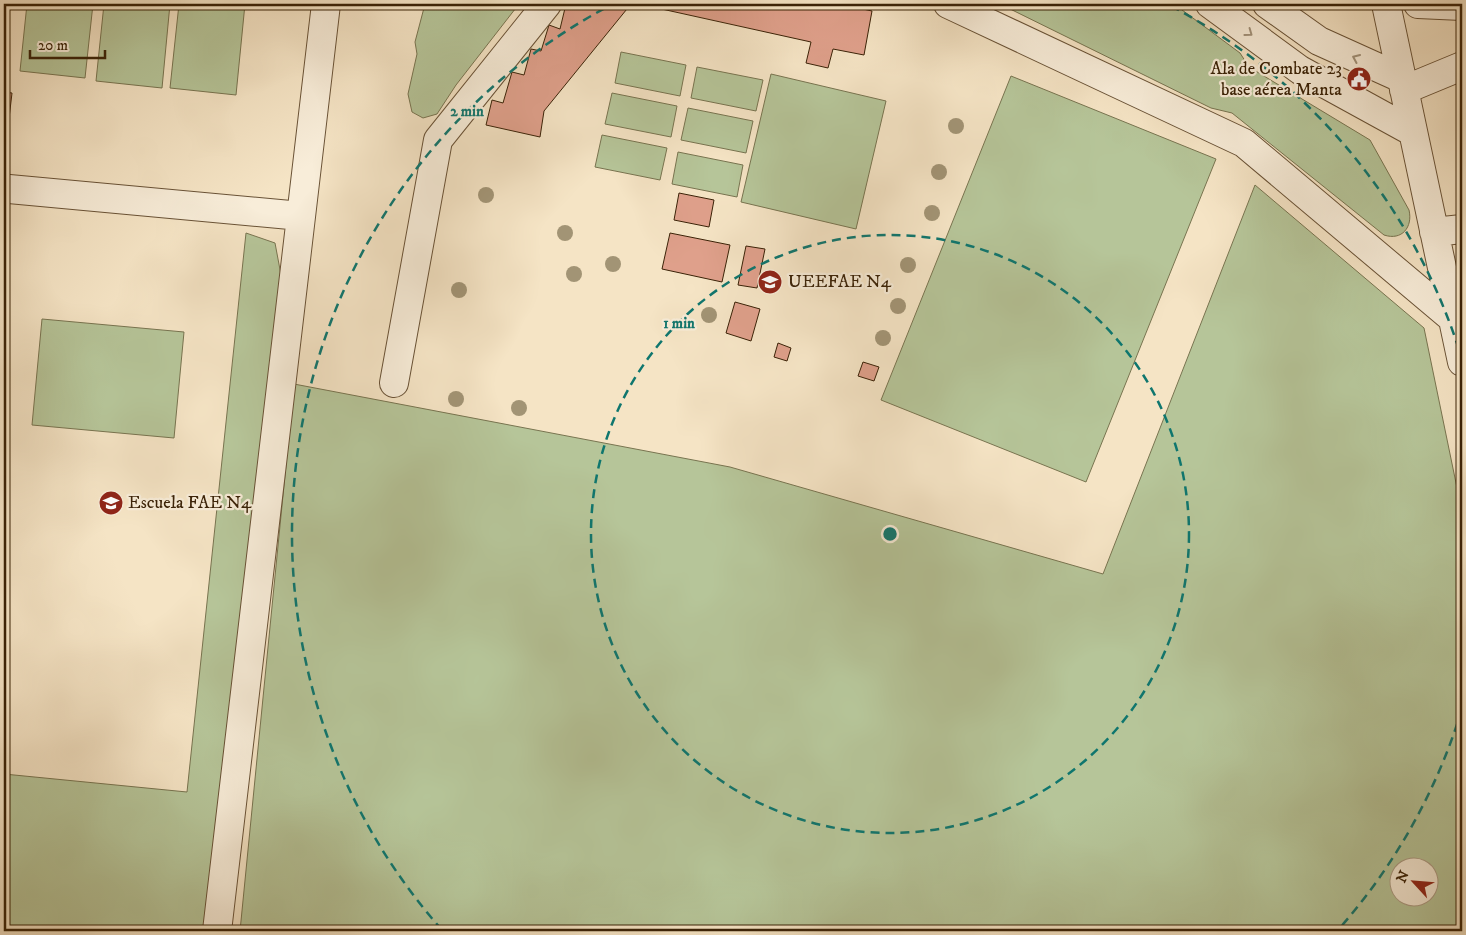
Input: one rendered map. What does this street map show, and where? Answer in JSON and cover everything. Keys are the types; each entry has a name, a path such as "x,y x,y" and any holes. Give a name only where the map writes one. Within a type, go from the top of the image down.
{"street":[{"path":"218,931 326,4"},
{"path":"394,383 438,140 548,4"},
{"path":"948,4 1244,143 1452,318"},
{"path":"1210,4 1300,70 1413,132"},
{"path":"1267,4 1319,41 1403,84 1457,72"},
{"path":"1386,4 1462,362"},
{"path":"1418,4 1462,6"},
{"path":"9,189 301,216"},
{"path":"1434,232 1462,229"}],"green space":[{"path":"27,4 93,4 85,78 20,71"},
{"path":"104,4 170,4 162,88 96,81"},
{"path":"179,4 245,4 236,95 170,88"},
{"path":"425,4 519,4 456,85 437,114 423,118 412,112 408,94 417,54 415,42"},
{"path":"1000,4 1174,4 1240,53 1249,67 1370,140 1409,210 1408,227 1396,236 1384,235 1232,113 1211,108"},
{"path":"621,52 686,65 680,96 615,83"},
{"path":"697,67 763,80 756,111 691,98"},
{"path":"771,74 886,101 856,229 741,202"},
{"path":"1011,76 1216,159 1086,482 881,400"},
{"path":"612,93 677,106 671,137 605,124"},
{"path":"688,108 753,121 746,153 681,140"},
{"path":"602,135 667,148 660,180 595,167"},
{"path":"678,152 743,165 737,197 672,184"},
{"path":"1255,185 1424,328 1462,512 1462,931 240,931 294,384 730,467 1103,574"},
{"path":"246,233 275,243 281,275 273,357 203,931 4,931 4,774 187,792"},
{"path":"42,319 184,332 174,438 32,425"}],"building":[{"path":"566,4 631,4 544,111 540,137 486,125 492,100 503,103 512,72 524,75 531,49 541,51 549,25 560,29"},
{"path":"639,4 840,4 872,11 864,55 833,49 828,68 806,63 811,42"},
{"path":"4,92 12,93 8,127 4,126"},
{"path":"679,193 714,200 709,227 674,220"},
{"path":"670,233 730,245 722,282 662,269"},
{"path":"746,246 765,249 757,288 738,285"},
{"path":"735,302 760,309 751,341 726,333"},
{"path":"778,343 791,348 787,361 774,357"},
{"path":"863,362 879,367 874,381 858,376"}],"place":[{"name":"Ala de Combate 23 base aérea Manta","path":"1359,79"},
{"name":"UEEFAE N4","path":"770,282"},
{"name":"Escuela FAE N4","path":"111,503"}]}
